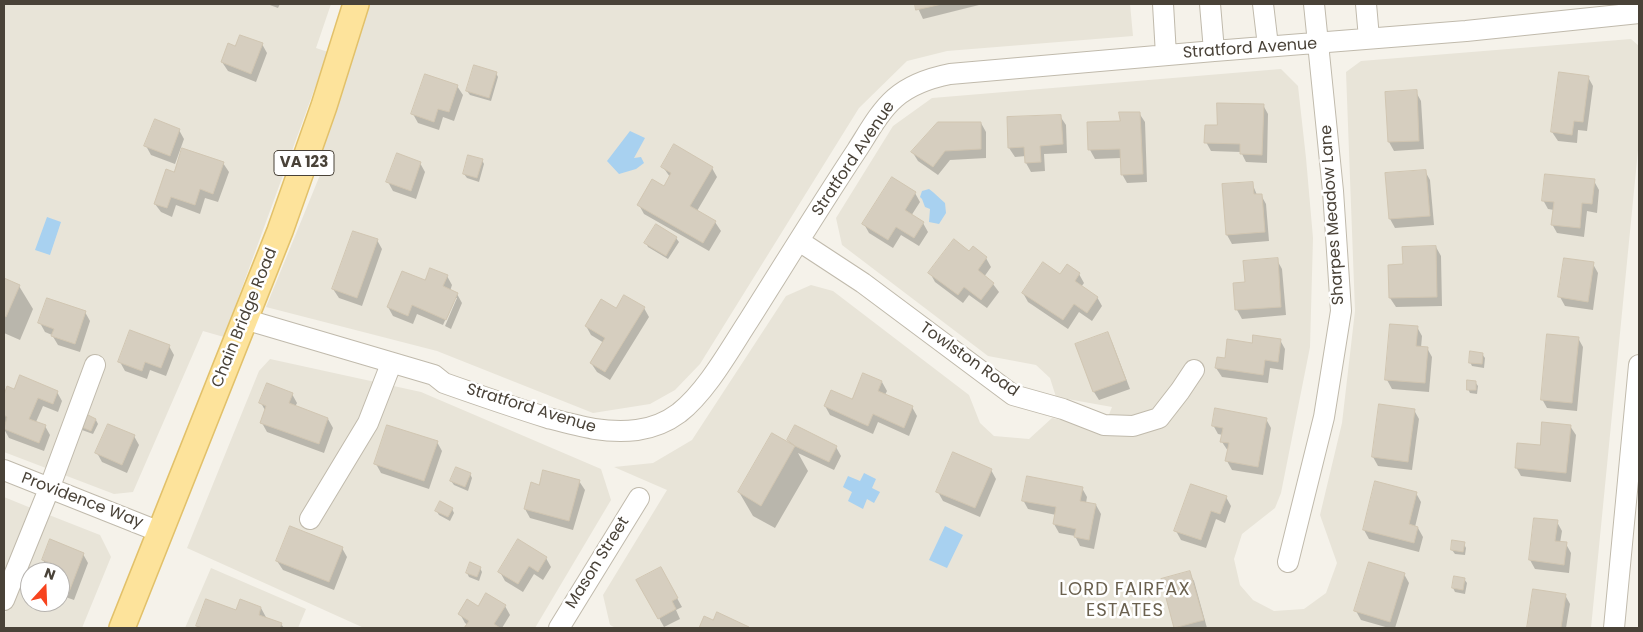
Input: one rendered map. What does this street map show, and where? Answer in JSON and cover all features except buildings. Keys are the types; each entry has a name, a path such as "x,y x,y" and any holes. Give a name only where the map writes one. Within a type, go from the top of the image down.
{"main road":[{"name":"Chain Bridge Road","path":"126,627 160,532 280,231 324,106 356,4"}],"street":[{"path":"1162,4 1166,55"},
{"path":"1210,4 1214,51"},
{"path":"1263,4 1268,46"},
{"name":"Sharpes Meadow Lane","path":"1288,562 1324,417 1341,311 1333,191 1314,4"},
{"path":"1366,4 1370,38"},
{"name":"Stratford Avenue","path":"244,319 391,364 434,375 444,383 526,411 585,428 609,432 651,427 679,413 696,397 723,361 881,113 894,98 929,79 950,74 1268,46 1466,32 1639,13"},
{"name":"Towlston Road","path":"799,241 863,283 1013,395 1063,409 1104,425 1133,426 1159,418 1180,392 1194,370"},
{"path":"310,519 368,423 391,364"},
{"path":"4,600 49,488 95,365"},
{"path":"1614,628 1639,365"},
{"name":"Providence Way","path":"4,470 160,532"},
{"name":"Mason Street","path":"565,626 638,498"}],"shaded area":[{"path":"4,4 331,4 316,48 328,52 224,337 203,331 133,492 114,494 4,452"},
{"path":"370,4 1130,4 1133,36 947,51 907,61 859,108 700,364 675,390 650,404 593,413 437,351 266,307 320,175 311,171"},
{"path":"1631,39 1639,46 1639,140 1591,628 616,628 610,625 603,595 667,490 614,467 653,463 692,440 786,296 811,285 833,291 969,395 980,423 994,436 1029,439 1052,418 1104,427 1112,407 1056,397 1050,378 1036,365 988,356 842,245 836,218 893,126 932,98 1281,69 1298,86 1306,158 1313,238 1310,347 1281,493 1275,508 1242,534 1234,559 1240,585 1253,600 1274,611 1304,609 1326,593 1337,563 1320,515 1342,423 1355,311 1346,72 1361,61"},
{"path":"270,359 421,392 601,469 611,500 535,628 364,628 187,548 259,371"},
{"path":"4,497 31,508 4,578"},
{"path":"44,513 100,535 111,557 82,628 4,628 4,616 20,575 20,612 70,612 70,562 25,562"},
{"path":"211,568 306,609 298,628 185,628"}],"water":[{"path":"630,131 645,138 634,158 641,157 644,163 636,169 619,174 607,161"},
{"path":"929,189 945,203 946,213 939,224 929,222 930,209 925,207 920,197 922,191"},
{"path":"47,217 61,222 50,255 35,250"},
{"path":"864,473 876,479 872,488 880,492 874,503 867,499 863,509 848,501 852,492 843,487 848,476 860,481"},
{"path":"945,526 963,535 947,568 929,560"}],"district":[{"name":"LORD FAIRFAX ESTATES","path":"1125,600"}]}
